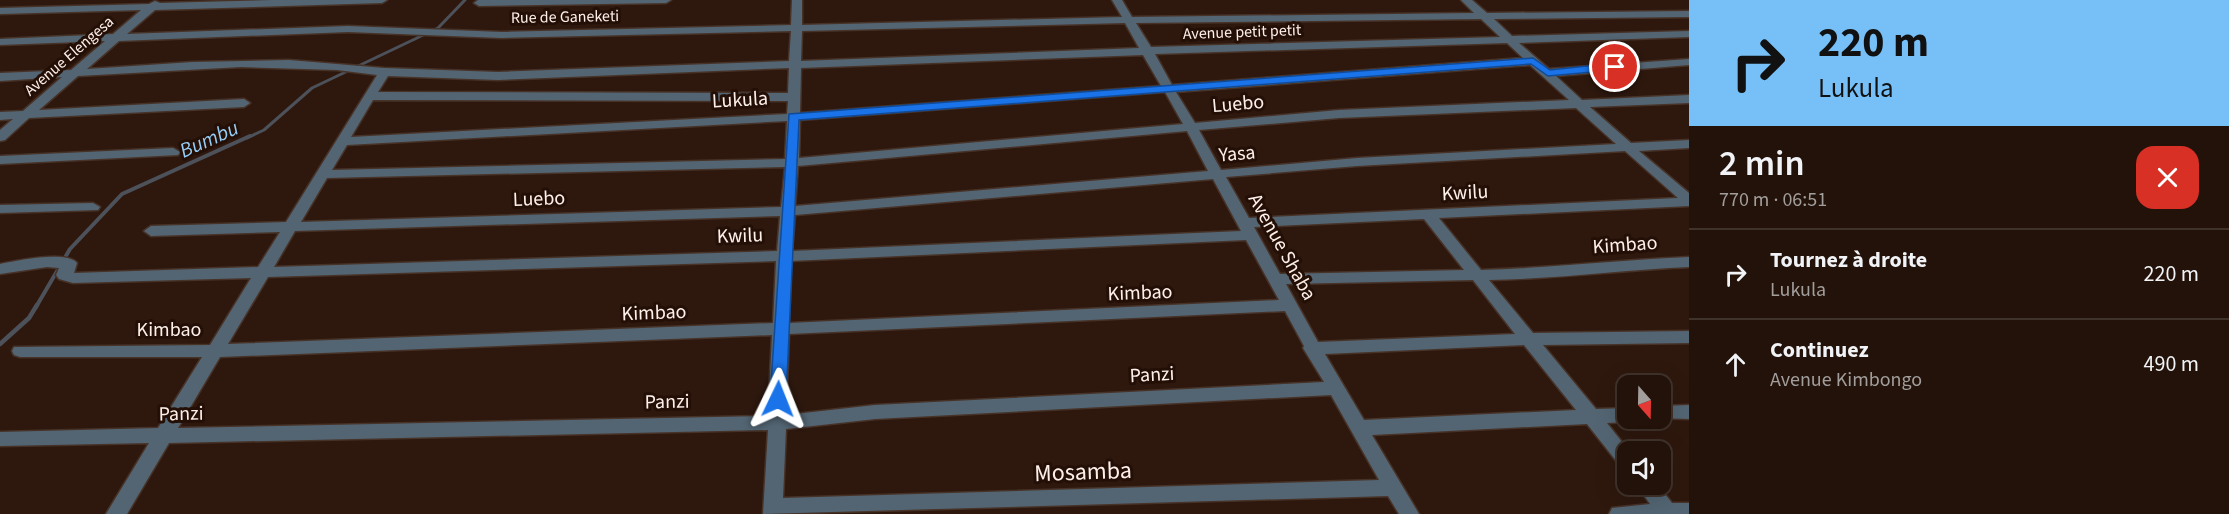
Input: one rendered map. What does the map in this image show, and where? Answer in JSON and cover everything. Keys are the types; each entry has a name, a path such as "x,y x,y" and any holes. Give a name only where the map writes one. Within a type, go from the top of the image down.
{"street":[{"path":"0,11 156,3 382,0"},
{"path":"479,3 666,0"},
{"path":"773,511 780,329 792,163 797,0"},
{"name":"Avenue Shaba","path":"1117,0 1275,279 1311,348 1409,514"},
{"path":"1466,0 1548,73 1577,104 1689,201"},
{"name":"Avenue Elengesa","path":"0,136 156,3"},
{"name":"Rue de Ganeketi","path":"0,42 348,29 431,34 1129,20 1689,14"},
{"name":"Avenue petit petit","path":"0,76 283,63 336,65 384,72 498,76 1146,51 1689,34"},
{"name":"Lukula","path":"343,141 793,117 1533,61"},
{"path":"1548,73 1689,62"},
{"path":"116,514 267,270 384,72"},
{"path":"370,96 793,97"},
{"name":"Luebo","path":"323,174 792,163 1339,114 1689,99"},
{"path":"0,116 244,103"},
{"name":"Yasa","path":"788,211 1357,162 1689,144"},
{"path":"0,160 173,152"},
{"name":"Kwilu","path":"0,269 54,262 69,263 64,275 73,278 267,270 784,256 1689,201"},
{"path":"0,209 93,207"},
{"name":"Luebo","path":"151,231 788,211"},
{"path":"1429,216 1617,448"},
{"name":"Kimbao","path":"1275,279 1478,275 1689,262"},
{"name":"Kimbao","path":"20,351 215,351 780,329 1289,305"},
{"path":"1311,348 1529,339 1689,337"},
{"name":"Panzi","path":"0,439 777,423 874,412 1335,388"},
{"path":"1671,413 1689,412"},
{"path":"1358,428 1617,416"},
{"name":"Mosamba","path":"773,511 1394,488"},
{"path":"1654,495 1668,513"},
{"path":"1619,514 1689,511"}],"waterway":[{"name":"Bumbu","path":"247,138 264,130 312,88 438,28 465,0"},
{"name":"Bumbu","path":"36,307 70,249 122,194 250,136"},
{"name":"Bumbu","path":"0,344 29,318 37,305"}],"route":[{"path":"778,399 793,117 1533,61 1548,73 1615,67"}]}
